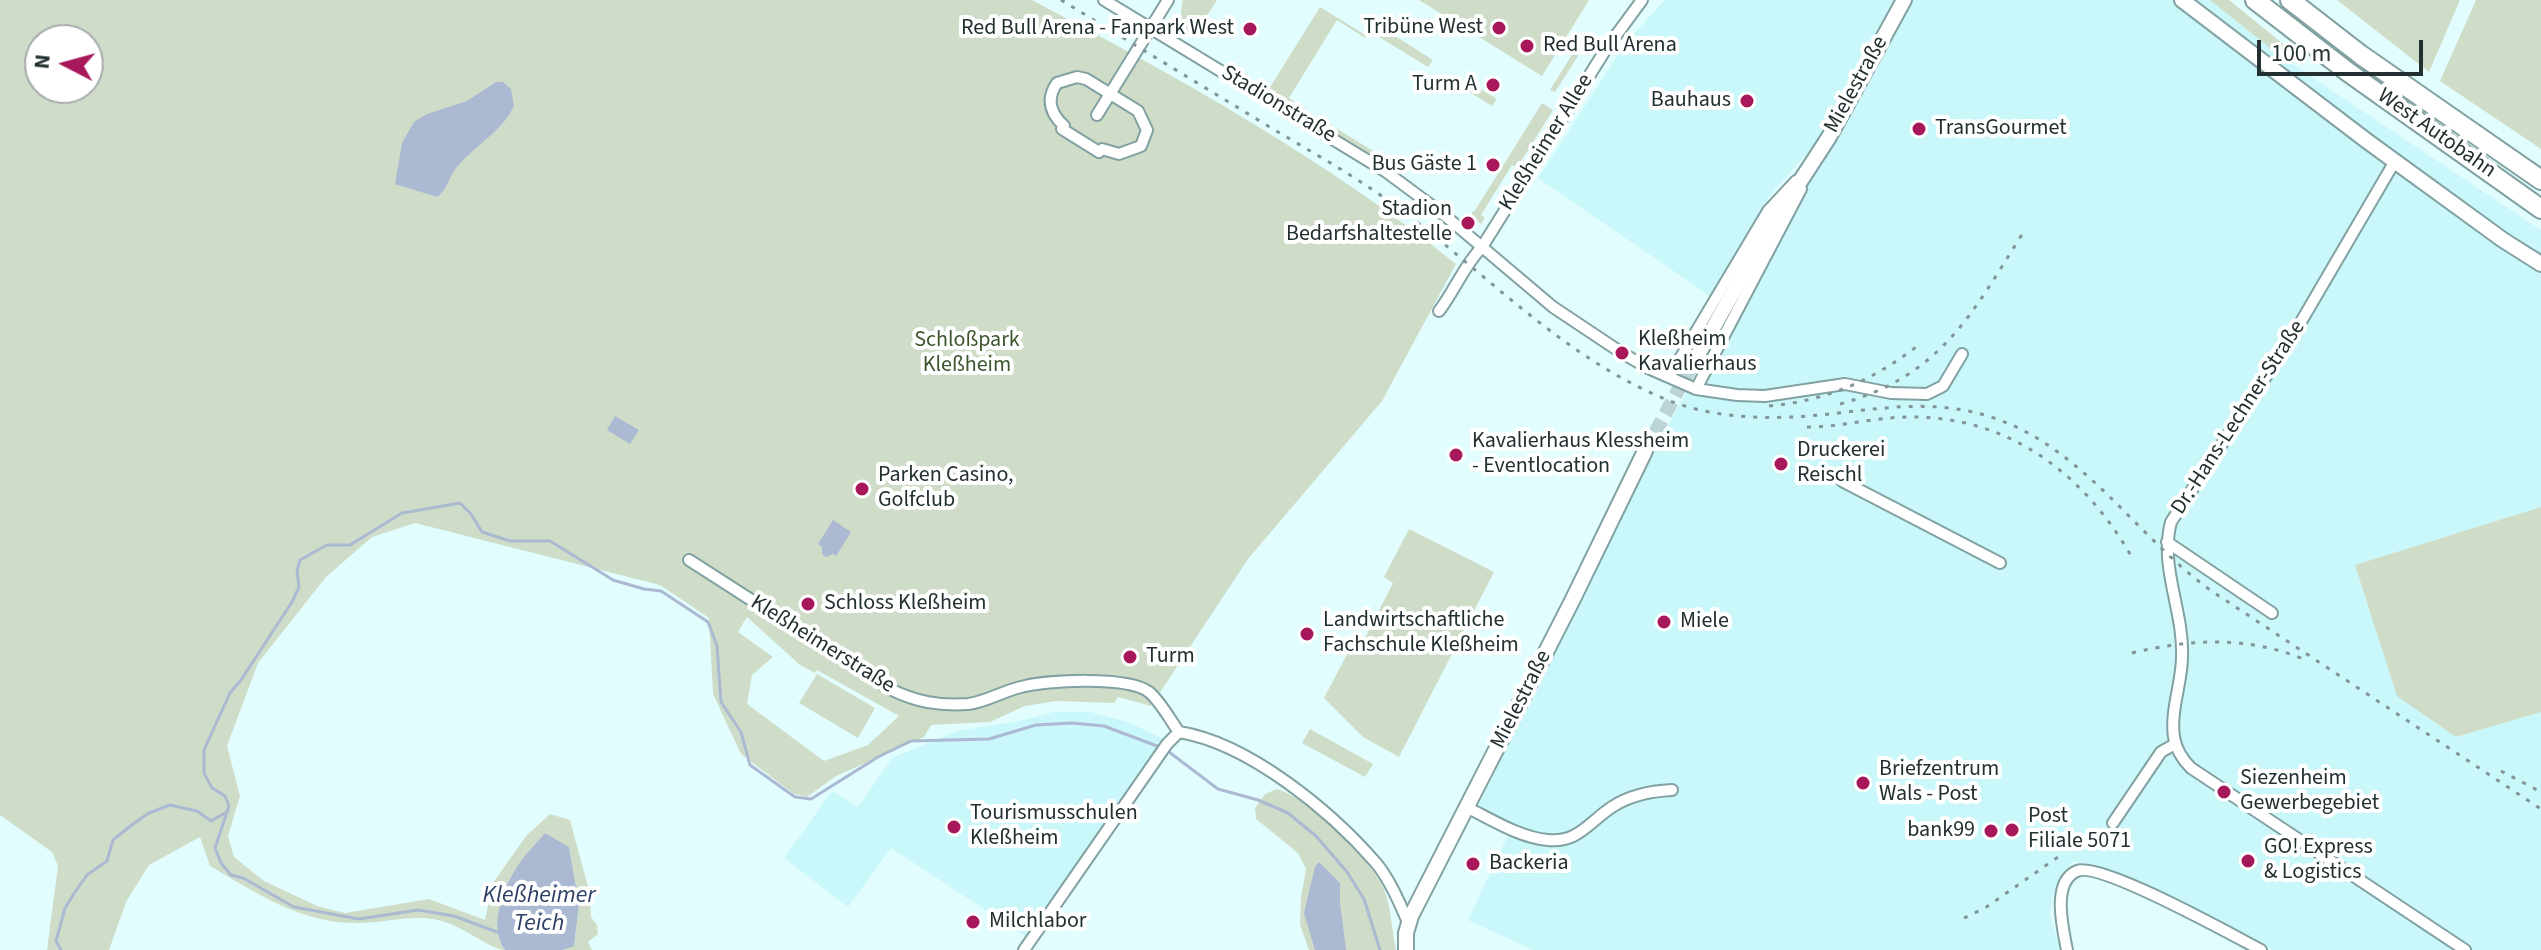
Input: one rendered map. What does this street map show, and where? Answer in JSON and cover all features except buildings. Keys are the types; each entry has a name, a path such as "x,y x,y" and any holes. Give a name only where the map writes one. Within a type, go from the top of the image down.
{"highway":[{"name":"West Autobahn","path":"2255,0 2348,72 2541,209"},
{"name":"West Autobahn","path":"2290,0 2361,55 2541,180"}],"street":[{"name":"Stadionstraße","path":"1104,0 1385,171 1430,204 1553,307 1622,353 1696,389 1765,396 1845,384 1891,393 1927,394 1943,386 1962,354"},
{"path":"1097,115 1168,0"},
{"name":"Kleßheimer Allee","path":"1439,311 1466,264 1482,247 1606,49 1642,0"},
{"name":"Mielestraße","path":"1692,365 1768,231 1809,169 1904,0"},
{"path":"2182,0 2395,161 2541,264"},
{"path":"1068,78 1086,79 1112,93 1138,111 1147,130 1141,146 1127,153 1102,149 1099,152 1062,129 1064,126 1057,119 1050,101 1050,94 1057,83 1068,78"},
{"name":"Dr.-Hans-Lechner-Straße","path":"2175,744 2173,721 2182,643 2167,554 2171,522 2295,332 2395,161"},
{"name":"Mielestraße","path":"1669,377 1768,211 1809,169"},
{"name":"Mielestraße","path":"1696,389 1799,196 1809,169"},
{"name":"Mielestraße","path":"1406,950 1408,922 1645,451"},
{"path":"1842,481 2000,563"},
{"path":"2167,542 2272,613"},
{"name":"Kleßheimerstraße","path":"689,560 908,698 930,704 971,704 1018,687 1049,681 1116,683 1148,691 1179,732"},
{"path":"1024,950 1167,744 1179,732 1203,736 1266,768 1332,820 1376,864 1391,886 1408,922"},
{"path":"2113,823 2161,752 2175,744 2181,758 2214,785 2465,950"},
{"path":"1466,807 1531,837 1568,839 1583,833 1612,807 1630,798 1672,790"},
{"path":"2067,950 2058,904 2071,876 2081,869 2093,870 2149,893 2261,950"}],"shaded area":[{"path":"1665,0 1894,0 1815,144 1771,194 1710,296 1538,178 1627,41"},
{"path":"1907,0 2210,0 2280,56 2541,230 2541,507 2356,565 2456,737 2541,712 2541,950 2274,950 2094,864 2073,862 2061,874 2052,899 2050,915 2061,950 1533,950 1468,920 1513,825 1477,807 1650,458"},
{"name":"Tourismusschulen Kleßheim","path":"1054,712 1090,712 1128,722 1163,739 1028,938 891,848 848,907 784,858 832,791 858,807 892,758 957,731"}],"green space":[{"name":"Schloßpark Kleßheim","path":"0,0 1032,0 1142,59 1303,155 1356,189 1456,264 1382,401 1248,559 1151,706 1118,697 1114,703 1056,701 1025,706 990,722 931,725 924,737 836,776 807,797 794,794 741,754 713,694 709,618 660,585 415,523 372,537 326,577 258,663 227,746 240,796 228,836 234,857 264,881 317,906 345,913 429,899 485,920 493,883 526,836 550,814 570,820 590,894 591,917 597,925 598,934 588,942 592,950 563,950 574,945 579,904 569,847 502,898 498,932 505,950 438,920 337,922 299,913 210,866 200,837 149,865 126,902 109,950 47,950 58,866 52,852 0,815","holes":["747,617 800,665 815,673 817,670 899,716 868,745 824,761 747,704 752,675 773,657 738,632"]},
{"path":"1183,0 1217,0 1193,38 1182,21"},
{"name":"Red Bull Arena","path":"1419,0 1589,0 1542,76"},
{"path":"2210,0 2229,0 2287,47 2280,56"},
{"path":"2337,0 2460,0 2429,72"},
{"path":"2476,0 2541,0 2541,149 2440,81"},
{"path":"1320,7 1367,36 1365,38 1337,20 1289,98 1295,102 1288,105 1269,89"},
{"path":"1384,29 1433,60 1428,67 1379,37"},
{"path":"1581,39 1587,42 1555,92 1550,90 1573,53 1576,54 1583,42"},
{"path":"1469,82 1497,99 1492,106 1464,89"},
{"path":"1542,103 1553,110 1517,168 1512,165 1481,215 1485,218 1481,224 1472,217 1472,211"},
{"path":"1303,108 1383,157 1382,162 1309,117 1302,112"},
{"path":"2541,507 2541,712 2456,737 2397,696 2355,565"},
{"path":"1409,529 1494,572 1399,757 1363,737 1324,698 1355,639 1363,642 1393,583 1384,577"},
{"path":"817,674 875,708 858,738 799,703"},
{"path":"1310,729 1373,764 1365,777 1302,743"},
{"path":"1277,789 1321,817 1366,862 1384,889 1396,950 1309,950 1300,925 1306,869 1298,853 1256,819 1255,808 1265,794"}],"water":[{"path":"496,82 503,82 511,89 514,106 502,125 461,162 440,195 437,197 395,184 402,143 414,122 427,114 467,101"},
{"path":"615,416 639,430 630,444 607,430"},
{"path":"833,520 851,532 836,556 826,557 818,544"},
{"name":"Kleßheimer Teich","path":"545,833 569,847 579,904 574,946 563,950 505,950 498,931 499,908 512,876"},
{"path":"1319,862 1340,883 1346,950 1315,950 1304,913 1315,867"}],"waterway":[{"path":"61,950 56,941 65,908 87,875 107,861 113,840 149,813 170,805 197,811 211,821 227,812 229,806 225,796 212,788 204,773 204,750 230,693 292,602 299,587 297,571 300,560 327,545 350,545 402,513 460,503 482,532 510,541 550,541 613,580 661,591 708,622 717,646 721,702 741,732 750,765 795,797 811,799 878,757 911,741 989,739 1036,725 1072,723 1104,726 1165,749 1218,789 1258,800 1288,813 1316,836 1347,872 1364,899 1380,950"},
{"path":"227,812 215,848 221,863 231,875 243,878 294,907 359,919 418,910 454,916 497,932"}],"tunnel":[{"path":"1645,451 1692,365"}],"railway":[{"path":"1061,0 1362,183 1393,204 1557,336 1591,360 1665,399 1707,411 1750,417 1795,417 1896,407 1952,408 1991,417 2024,431 2081,470 2157,544 2210,590 2541,809"},
{"path":"1840,404 1875,392 1929,359 1969,316 2023,233"},
{"path":"1769,406 1809,399 1847,387 1882,370 1916,347"},
{"path":"1807,427 1910,417 1946,419 1981,427 2042,457 2069,478 2115,530 2134,561"},
{"path":"2132,653 2175,645 2217,642 2259,646 2301,658"},
{"path":"2501,771 2541,792"},
{"path":"1964,918 1985,908 2058,857"}],"place":[{"name":"Tribüne West","path":"1499,28"},
{"name":"Red Bull Arena - Fanpark West","path":"1250,29"},
{"name":"Red Bull Arena","path":"1527,46"},
{"name":"Turm A","path":"1493,85"},
{"name":"Bauhaus","path":"1747,101"},
{"name":"TransGourmet","path":"1919,129"},
{"name":"Bus Gäste 1","path":"1493,165"},
{"name":"Stadion Bedarfshaltestelle","path":"1468,223"},
{"name":"Kleßheim Kavalierhaus","path":"1622,353"},
{"name":"Kavalierhaus Klessheim - Eventlocation","path":"1456,455"},
{"name":"Druckerei Reischl","path":"1781,464"},
{"name":"Parken Casino, Golfclub","path":"862,489"},
{"name":"Schloss Kleßheim","path":"808,604"},
{"name":"Miele","path":"1664,622"},
{"name":"Landwirtschaftliche Fachschule Kleßheim","path":"1307,634"},
{"name":"Turm","path":"1130,657"},
{"name":"Briefzentrum Wals - Post","path":"1863,783"},
{"name":"Siezenheim Gewerbegebiet","path":"2224,792"},
{"name":"Tourismusschulen Kleßheim","path":"954,827"},
{"name":"Post Filiale 5071","path":"2012,830"},
{"name":"bank99","path":"1991,831"},
{"name":"GO! Express & Logistics","path":"2248,861"},
{"name":"Backeria","path":"1473,864"},
{"name":"Milchlabor","path":"973,922"}]}
